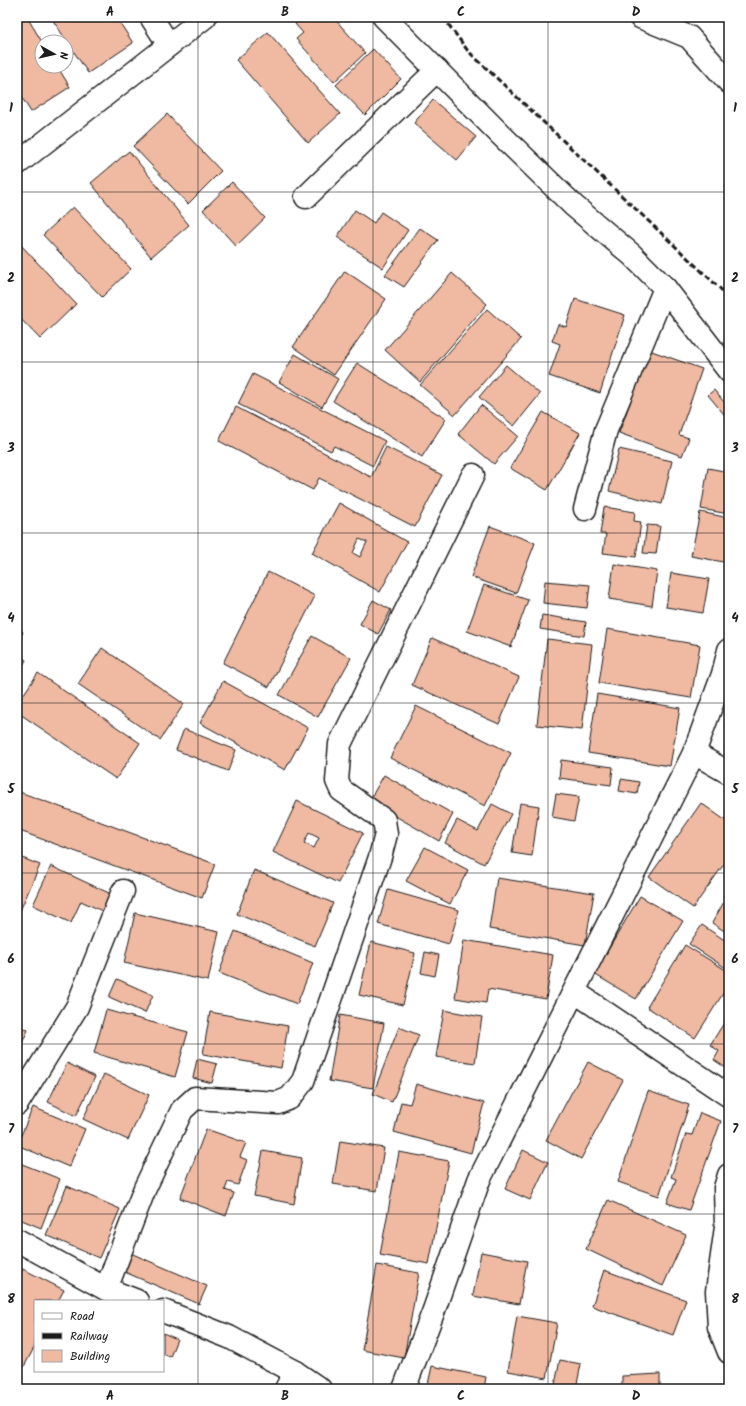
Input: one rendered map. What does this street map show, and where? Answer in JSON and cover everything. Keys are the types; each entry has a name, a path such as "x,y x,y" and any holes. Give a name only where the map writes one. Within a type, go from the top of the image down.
{"street":[{"path":"151,17 169,45"},
{"path":"17,164 205,17"},
{"path":"384,17 574,206 632,255 665,288 729,371"},
{"path":"640,17 689,37 729,82"},
{"path":"306,197 437,70"},
{"path":"585,509 606,430 665,288"},
{"path":"106,1289 145,1188 182,1110 195,1098 278,1103 290,1098 303,1081 380,857 386,834 384,820 341,790 337,781 340,744 473,475"},
{"path":"404,1389 434,1310 479,1180 694,753 724,674 729,650"},
{"path":"694,753 729,774"},
{"path":"17,1104 77,1007 123,891"},
{"path":"575,992 729,1096"},
{"path":"729,1175 725,1188 726,1227 717,1291 719,1327 729,1352"},
{"path":"17,1240 106,1289 134,1300"},
{"path":"164,1311 229,1337 290,1380 320,1389"}],"building":[{"path":"27,17 37,34 34,34 34,74 62,74 70,87 31,112 17,90 17,23"},
{"path":"55,17 116,17 133,43 88,73 74,52 74,34 62,34 52,19"},
{"path":"303,17 333,17 365,53 334,82 296,39 303,33 295,24"},
{"path":"268,32 340,114 308,143 236,60"},
{"path":"373,49 401,79 365,115 336,85"},
{"path":"433,100 476,137 457,160 414,123"},
{"path":"167,114 221,171 188,204 133,146"},
{"path":"129,151 189,225 151,257 91,183"},
{"path":"232,182 265,218 236,246 203,210"},
{"path":"73,207 131,269 102,297 43,235"},
{"path":"355,210 374,223 381,212 408,230 383,268 337,237"},
{"path":"420,228 438,240 404,287 385,275"},
{"path":"20,244 76,304 40,339 17,315 17,247"},
{"path":"345,271 386,299 334,375 293,347"},
{"path":"452,273 487,304 420,382 385,350"},
{"path":"575,299 625,315 600,393 549,376 560,344 552,341 558,324 566,327"},
{"path":"487,309 521,339 455,415 420,385"},
{"path":"649,350 702,369 679,435 689,438 682,456 619,433"},
{"path":"295,354 338,379 322,407 279,382"},
{"path":"357,363 446,419 422,457 333,401"},
{"path":"506,365 540,394 514,426 479,397"},
{"path":"253,374 385,441 373,466 334,446 331,451 238,404"},
{"path":"714,390 729,408 728,419 708,395"},
{"path":"481,405 518,436 494,464 458,434"},
{"path":"236,407 371,477 386,447 442,475 415,527 319,478 313,490 219,441"},
{"path":"543,412 580,433 547,490 510,468"},
{"path":"619,449 672,461 662,504 609,491"},
{"path":"708,468 729,472 729,514 701,509"},
{"path":"339,503 407,542 380,592 312,553","holes":["359,539 367,542 360,557 353,553"]},
{"path":"604,507 635,512 634,521 641,522 636,557 603,553 606,534 600,534"},
{"path":"700,512 729,518 729,563 691,556"},
{"path":"647,525 660,526 656,554 643,553"},
{"path":"490,526 535,543 516,593 471,577"},
{"path":"614,564 657,571 652,606 609,599"},
{"path":"268,572 315,596 269,687 223,663"},
{"path":"671,573 709,579 703,613 666,607"},
{"path":"545,581 590,585 587,608 543,603"},
{"path":"484,585 528,600 511,647 467,631"},
{"path":"373,600 391,610 378,634 360,624"},
{"path":"542,615 586,622 584,636 540,629"},
{"path":"17,628 23,632 17,644"},
{"path":"607,629 700,645 691,698 599,683"},
{"path":"312,636 351,658 318,717 279,695"},
{"path":"432,638 519,677 499,724 412,685"},
{"path":"547,639 592,644 582,730 537,725"},
{"path":"102,648 184,704 160,740 78,684"},
{"path":"17,655 26,660 17,676"},
{"path":"38,673 140,743 116,779 17,712 17,704"},
{"path":"223,681 308,728 285,770 200,723"},
{"path":"597,694 680,708 670,766 588,753"},
{"path":"416,706 511,753 485,806 390,758"},
{"path":"184,729 236,750 228,771 176,750"},
{"path":"561,760 613,767 611,785 559,778"},
{"path":"384,775 453,814 439,841 369,801"},
{"path":"621,779 639,782 637,794 619,791"},
{"path":"17,791 215,864 202,898 17,830"},
{"path":"556,794 579,797 574,821 552,817"},
{"path":"297,801 363,833 338,883 273,852","holes":["309,833 319,838 314,848 304,843"]},
{"path":"520,803 539,806 532,856 512,853"},
{"path":"701,803 729,823 729,857 693,908 649,877"},
{"path":"492,804 511,814 484,864 445,843 457,820 478,831"},
{"path":"425,847 468,870 450,904 406,881"},
{"path":"17,856 40,865 19,913 17,912"},
{"path":"51,866 111,894 102,911 81,901 71,923 33,905"},
{"path":"254,870 333,903 315,946 237,914"},
{"path":"497,878 594,893 585,945 489,929"},
{"path":"388,890 459,910 449,944 378,924"},
{"path":"729,893 729,934 712,923"},
{"path":"640,896 683,921 636,999 594,974"},
{"path":"135,913 219,932 208,981 124,963"},
{"path":"702,925 729,943 729,970 689,944"},
{"path":"235,931 313,963 297,1004 219,973"},
{"path":"464,940 553,955 546,999 488,989 486,1003 455,998"},
{"path":"371,942 415,953 403,1005 359,995"},
{"path":"685,945 729,972 729,984 695,1038 647,1007"},
{"path":"425,952 439,955 435,976 421,973"},
{"path":"117,979 153,995 145,1013 109,997"},
{"path":"106,1010 188,1032 175,1077 94,1053"},
{"path":"444,1010 482,1017 475,1063 436,1057"},
{"path":"210,1012 288,1026 281,1068 203,1054"},
{"path":"340,1015 384,1023 373,1088 329,1081"},
{"path":"729,1015 729,1070 714,1060 719,1051 710,1045"},
{"path":"17,1025 28,1030 17,1054"},
{"path":"399,1027 419,1035 392,1102 373,1094"},
{"path":"197,1059 217,1064 212,1083 193,1078"},
{"path":"588,1062 623,1080 581,1159 546,1140"},
{"path":"67,1063 95,1077 76,1116 48,1102"},
{"path":"104,1074 149,1095 128,1140 83,1119"},
{"path":"416,1084 484,1103 471,1153 394,1132 401,1102 410,1104"},
{"path":"648,1091 689,1105 659,1196 618,1182"},
{"path":"33,1107 85,1129 69,1167 17,1145"},
{"path":"700,1113 721,1121 689,1210 667,1203 676,1179 671,1177 686,1134 692,1135"},
{"path":"206,1129 246,1143 240,1157 247,1160 238,1185 228,1182 225,1190 234,1193 226,1216 180,1198"},
{"path":"340,1141 384,1148 377,1191 333,1184"},
{"path":"523,1150 548,1162 530,1200 505,1189"},
{"path":"263,1151 302,1158 294,1204 254,1196"},
{"path":"399,1152 449,1161 429,1264 380,1255"},
{"path":"17,1162 60,1179 41,1228 17,1218"},
{"path":"67,1186 120,1209 99,1258 46,1235"},
{"path":"608,1200 686,1235 663,1286 586,1249"},
{"path":"128,1252 207,1286 199,1304 120,1270"},
{"path":"481,1252 527,1261 519,1304 473,1296"},
{"path":"377,1265 419,1273 404,1358 362,1350"},
{"path":"23,1269 64,1290 59,1300 34,1300 34,1348 19,1376 17,1375 17,1281"},
{"path":"604,1270 686,1300 673,1335 592,1306"},
{"path":"517,1316 557,1323 547,1378 508,1371"},
{"path":"164,1333 177,1339 170,1357 164,1354"},
{"path":"560,1360 581,1364 576,1389 554,1389"},
{"path":"432,1366 486,1377 484,1389 427,1389"},
{"path":"660,1374 660,1389 622,1389 622,1376"}],"railway":[{"path":"443,17 468,51 729,297"}]}
